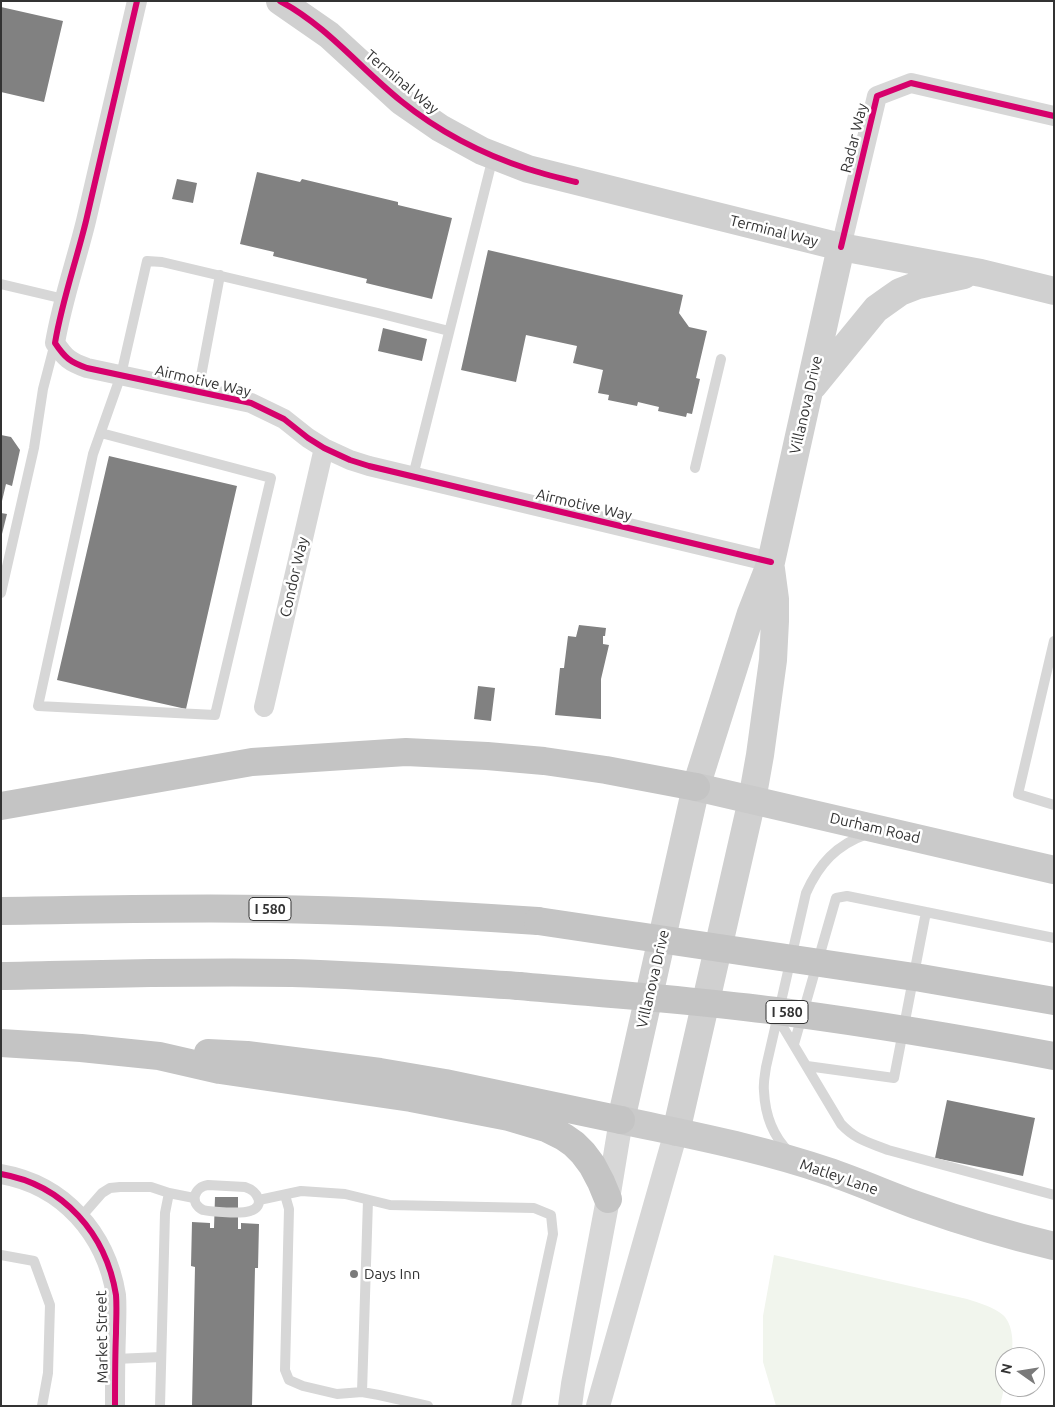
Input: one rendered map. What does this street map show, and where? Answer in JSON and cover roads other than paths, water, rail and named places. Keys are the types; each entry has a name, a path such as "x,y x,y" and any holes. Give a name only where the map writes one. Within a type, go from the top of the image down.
{"highway":[{"path":"1,806 252,762 406,752 544,761 606,770 696,787"},
{"name":"I 580","path":"1,910 269,908 411,913 538,921 921,978 1054,1001"},
{"name":"I 580","path":"1,976 207,972 294,973 519,986 782,1012 870,1024 1054,1056"},
{"path":"1,1042 159,1056 220,1070 411,1098 508,1117 555,1132 574,1144 584,1153 592,1165 608,1199"},
{"path":"159,1056 206,1053 247,1054 380,1072 464,1086 621,1120"}],"main road":[{"name":"Terminal Way","path":"280,1 329,35 401,101 440,128 493,156 538,172 841,247 974,272 1054,291"},
{"name":"Villanova Drive","path":"621,1120 696,787 749,621 771,562 841,247"},
{"path":"809,391 876,309 890,298 918,285 974,272"},
{"name":"Villanova Drive","path":"676,1132 752,800 760,755 773,660 775,599 771,562"},
{"name":"Durham Road","path":"696,787 1054,869"},
{"name":"Matley Lane","path":"621,1120 747,1148 804,1164 968,1223 1054,1246"}],"street":[{"path":"56,343 64,299 85,223 138,1"},
{"name":"Radar Way","path":"841,247 877,96 911,83 1054,116"},
{"name":"Airmotive Way","path":"56,343 64,356 73,364 251,403 284,419 324,448 369,466 771,562"},
{"name":"Condor Way","path":"264,707 324,448"},
{"name":"Villanova Drive","path":"570,1406 621,1120"},
{"name":"Villanova Drive","path":"598,1406 676,1132"},
{"name":"Market Street","path":"1,1174 14,1176 41,1187 65,1203 81,1217 98,1242 110,1270 116,1298 115,1406"}],"lane":[{"path":"413,476 493,156"},
{"path":"101,433 271,478 215,715 38,706 94,454 101,433 121,375 147,261 162,262 220,275 449,332"},
{"path":"198,392 220,275"},
{"path":"1,284 64,299"},
{"path":"1,593 34,448 43,389 56,343"},
{"path":"695,468 721,359"},
{"path":"1054,641 1018,794 1054,804"},
{"path":"804,1164 792,1156 777,1139 767,1109 764,1090 766,1067 806,892 814,876 826,860 843,846 867,834 898,833"},
{"path":"794,1044 836,898 847,896 1054,938"},
{"path":"807,1066 894,1078 926,912"},
{"path":"777,1017 841,1124 850,1134 888,1150 1054,1195"},
{"path":"203,1186 245,1187 255,1191 259,1200 258,1205 254,1209 245,1212 202,1210 195,1204 194,1198 198,1189 203,1186"},
{"path":"81,1217 102,1192 110,1188 151,1187 194,1198"},
{"path":"259,1200 301,1191 346,1194 390,1205 534,1208 550,1215 553,1234 516,1406"},
{"path":"160,1406 165,1213 169,1193"},
{"path":"285,1195 289,1209 285,1370 289,1380 303,1386 337,1394 362,1392 428,1406"},
{"path":"362,1392 368,1200"},
{"path":"1,1254 34,1261 50,1305 48,1372 42,1406"},
{"path":"115,1359 161,1358"}],"place":[{"name":"Days Inn","path":"354,1274"}]}
